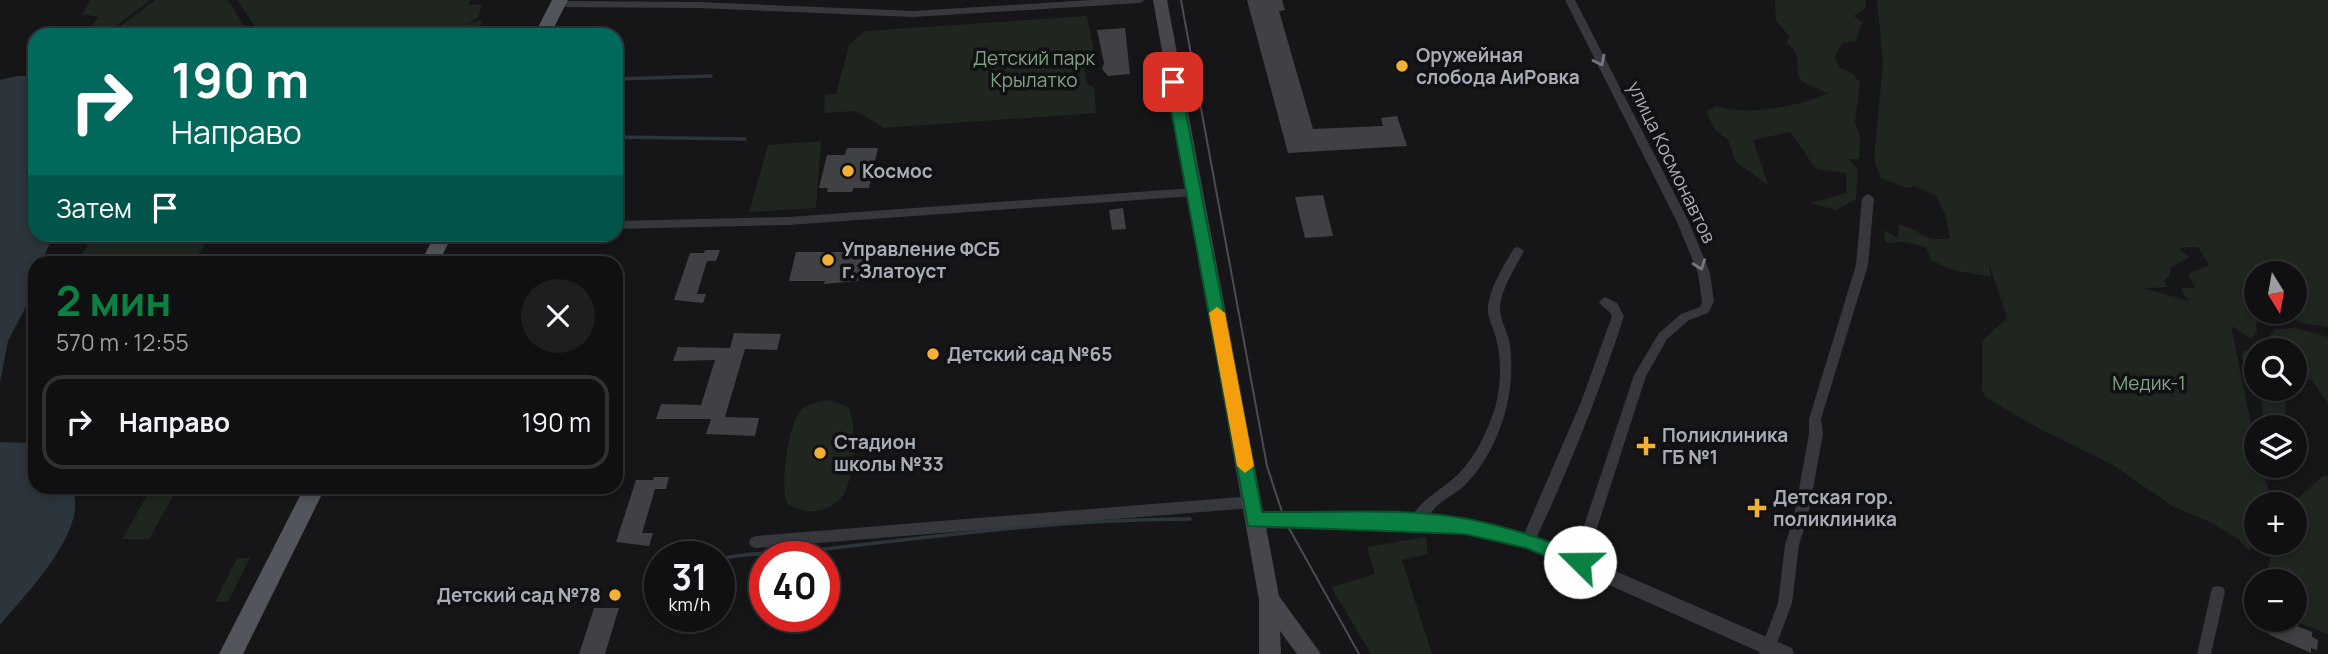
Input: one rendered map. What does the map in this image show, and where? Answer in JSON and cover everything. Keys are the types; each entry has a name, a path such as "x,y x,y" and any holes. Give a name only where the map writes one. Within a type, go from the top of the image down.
{"main road":[{"path":"1160,0 1269,600 1270,654"},
{"path":"546,28 559,2"},
{"path":"231,654 312,494"},
{"path":"1269,600 1310,654"}],"street":[{"path":"559,2 913,14 1140,0"},
{"name":"улица Космонавтов","path":"1570,0 1683,222 1704,273 1708,302 1704,310 1685,317 1663,336 1640,375 1580,562"},
{"path":"623,225 789,221 1193,192"},
{"path":"771,541 1253,511 1465,526 1528,541 1580,562 1773,652 1785,603 1792,545 1801,516 1816,434 1815,419 1862,265 1868,198"},
{"path":"1415,522 1440,492 1459,483 1488,439 1502,403 1505,378 1503,340 1494,320 1493,307 1518,251"},
{"path":"1528,541 1581,419 1618,316 1613,306 1605,302"},
{"path":"2204,654 2218,592"}],"green space":[{"path":"91,0 150,0 113,28 90,28 99,17 82,14"},
{"path":"155,0 228,0 245,28 118,28"},
{"path":"237,0 472,0 467,5 482,5 478,18 464,25 480,20 482,24 477,28 256,28"},
{"path":"1775,0 1866,0 1866,8 1854,16 1862,22 1856,41 1842,43 1835,57 1839,67 1853,74 1860,83 1855,122 1860,136 1859,159 1849,159 1858,169 1856,199 1836,210 1810,203 1846,193 1846,173 1816,169 1790,132 1753,140 1768,185 1736,162 1728,140 1715,130 1706,111 1717,106 1748,111 1771,109 1829,94 1803,82 1797,75 1797,57 1787,43 1789,36 1776,21"},
{"name":"Медик-1","path":"1877,0 2328,0 2328,327 2307,324 2307,261 2244,261 2244,324 2256,324 2257,331 2250,338 2231,326 2244,401 2246,401 2249,415 2244,415 2244,478 2265,478 2269,492 2244,492 2244,546 2214,524 2172,506 2113,465 2040,429 1985,397 1982,389 1982,341 2007,318 1988,260 1991,277 1952,270 1931,260 1926,247 1904,242 1885,243 1884,230 1898,238 1899,225 1933,239 1950,238 1945,214 1936,196 1914,186 1907,188 1881,178 1874,160 1883,62","holes":["2198,247 2209,265 2188,274 2195,288 2182,288 2182,292 2189,301 2144,288 2168,287 2164,281 2170,275 2170,268 2190,257 2179,249"]},
{"name":"Детский парк Крылатко","path":"1087,16 1094,51 1083,59 1087,84 1094,87 1096,113 884,128 856,111 824,113 825,94 836,94 849,45 865,31"},
{"path":"821,141 816,208 749,212 768,145"},
{"path":"90,242 207,242 196,256 80,256"},
{"path":"2296,328 2328,337 2328,403 2312,380 2307,381 2307,338 2268,338 2276,329"},
{"name":"Стадион школы №33","path":"828,400 847,406 850,413 853,449 848,485 833,505 818,511 802,510 787,503 785,495 785,471 792,430 795,420 805,407"},
{"path":"2261,401 2286,401 2285,415 2263,415"},
{"path":"2323,476 2328,476 2328,634 2307,626 2307,569 2267,569 2271,555 2307,555 2307,492 2305,492"},
{"path":"148,494 174,494 149,539 122,539"},
{"path":"1426,537 1428,554 1402,560 1432,654 1371,654 1331,587 1375,574 1367,547"},
{"path":"237,558 250,558 228,602 215,602"}],"shaded area":[{"path":"28,76 28,242 51,242 44,256 28,256 28,302 8,341 0,383 0,80"},
{"path":"0,442 28,443 28,494 73,494 75,503 72,522 52,561 0,625"}],"building":[{"path":"1247,0 1282,0 1285,10 1279,11 1313,129 1383,126 1381,118 1397,116 1407,146 1288,153"},
{"path":"1125,28 1130,74 1108,76 1102,69 1104,63 1097,30"},
{"name":"Космос","path":"847,148 878,148 869,188 853,188 852,192 827,192 828,188 819,188 827,155 845,155"},
{"path":"1323,195 1333,236 1305,238 1295,197"},
{"path":"1123,208 1126,229 1112,230 1109,210"},
{"path":"705,250 720,250 716,261 707,261 697,294 706,294 703,303 674,300 690,253 704,253"},
{"name":"Управление ФСБ г. Златоуст","path":"796,252 864,252 858,281 824,284 825,281 789,281"},
{"path":"734,333 781,334 777,350 745,349 725,417 759,418 755,436 706,434 711,419 656,419 661,404 701,405 715,360 673,361 678,347 730,348"},
{"path":"654,477 669,477 666,489 655,489 642,533 653,533 651,541 644,541 644,545 616,542 636,480 653,480"},
{"name":"Детский сад №78","path":"594,608 619,608 605,654 579,654"},
{"path":"2307,630 2318,640 2317,650 2311,648 2311,653 2267,632"}],"waterway":[{"path":"623,79 711,76"},
{"path":"623,137 745,139"},
{"path":"735,557 1053,525 1190,519"}],"tram line":[{"path":"1181,0 1267,466 1285,521 1359,654"}],"slow traffic":[{"path":"1217,313 1245,466"}],"place":[{"name":"Оружейная слобода АиРовка","path":"1402,66"},
{"name":"Космос","path":"848,171"},
{"name":"Управление ФСБ г. Златоуст","path":"828,260"},
{"name":"Детский сад №65","path":"933,354"},
{"name":"Поликлиника ГБ №1","path":"1646,446"},
{"name":"Стадион школы №33","path":"820,453"},
{"name":"Детская гор. поликлиника","path":"1757,508"},
{"name":"Детский сад №78","path":"615,595"}],"route":[{"path":"1173,82 1255,520 1370,524 1415,522 1465,526 1528,541 1580,562"}]}
